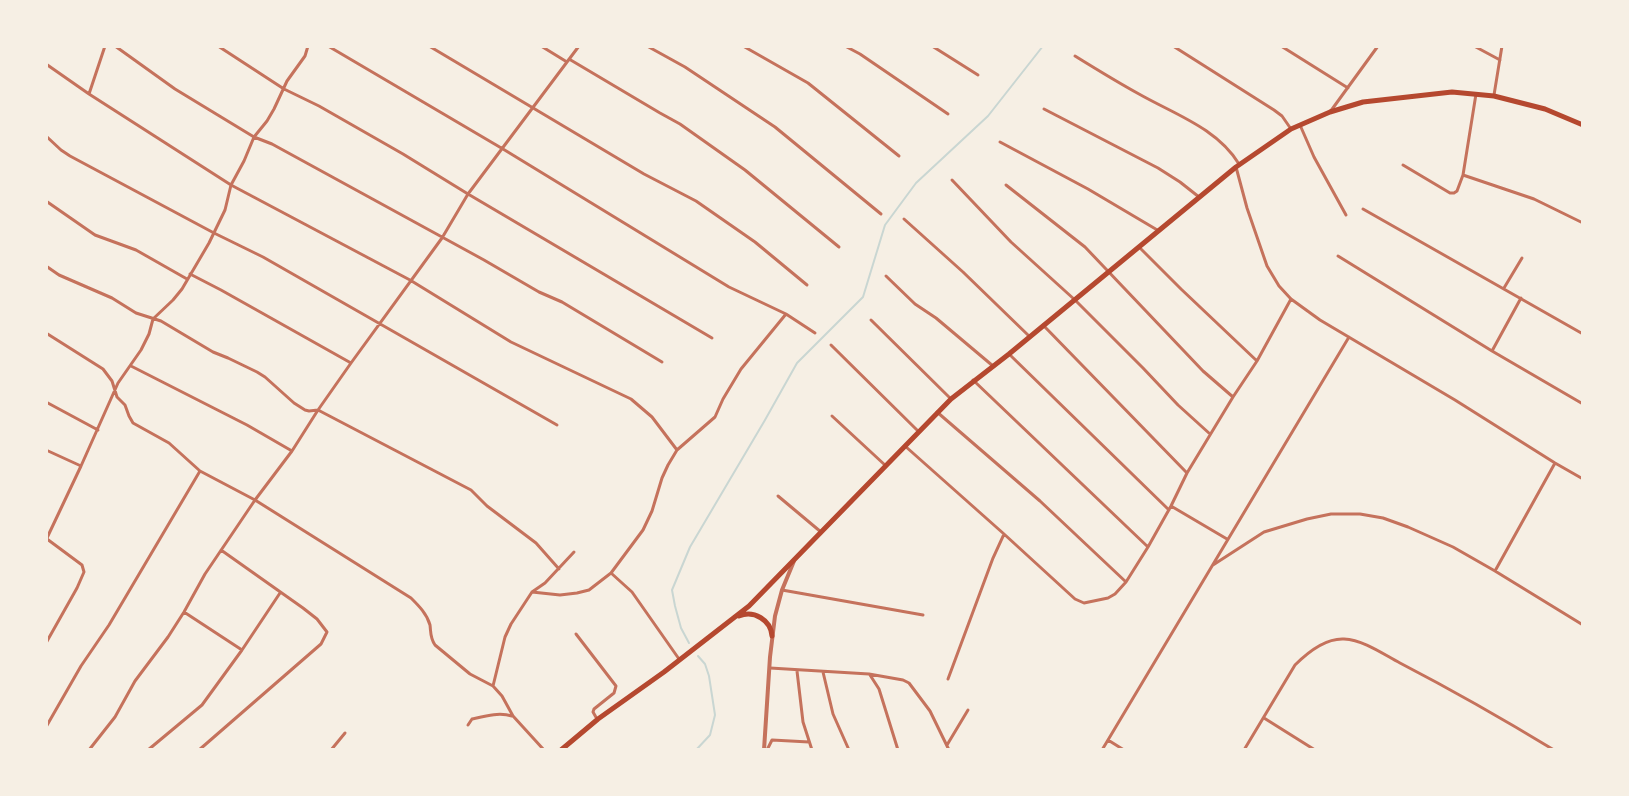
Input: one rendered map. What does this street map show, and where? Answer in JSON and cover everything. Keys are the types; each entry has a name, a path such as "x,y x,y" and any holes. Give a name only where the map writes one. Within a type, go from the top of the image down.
{"highway":[{"path":"561,750 598,719 749,606 950,398 1009,354 1238,166 1291,129 1330,112 1363,102 1434,93 1476,93 1494,96 1544,109 1583,125"},
{"path":"731,619 745,614 755,615 768,623 772,629 772,636"}],"street":[{"path":"89,94 105,46"},
{"path":"115,46 176,89 254,137 272,144 539,292 562,302 662,362"},
{"path":"218,46 284,88 403,154 712,338"},
{"path":"46,643 84,572 82,565 46,539 98,430 115,389 141,350 149,334 153,319 173,300 214,233 225,210 231,185 254,137 267,122 287,81 305,56 308,46"},
{"path":"328,46 503,148 729,287 786,314 814,333"},
{"path":"429,46 644,174 696,201 755,242 807,285"},
{"path":"541,46 680,124 745,170 839,247"},
{"path":"89,750 115,717 135,681 168,637 205,574 255,500 292,451 351,363 442,238 468,194 579,46"},
{"path":"647,46 685,67 775,127 881,214"},
{"path":"743,46 808,83 899,156"},
{"path":"846,46 948,114"},
{"path":"932,46 978,75"},
{"path":"1173,46 1274,110 1282,116 1291,129"},
{"path":"1281,46 1348,88"},
{"path":"1330,112 1378,46"},
{"path":"1474,46 1500,60"},
{"path":"1494,96 1502,46"},
{"path":"1075,56 1139,95 1203,128 1222,143 1234,156 1247,208 1267,266 1279,286 1291,300 1320,320 1583,479"},
{"path":"46,64 89,94 231,185 410,280 511,342 631,399 652,417 677,450"},
{"path":"1403,165 1450,192 1454,193 1457,191 1463,175 1476,93"},
{"path":"1044,109 1158,168 1200,197"},
{"path":"1300,125 1314,157 1346,215"},
{"path":"46,136 70,156 263,257 557,425"},
{"path":"1000,142 1088,189 1160,231"},
{"path":"1463,175 1534,199 1583,223"},
{"path":"952,180 1011,242 1075,300 1178,405 1210,434"},
{"path":"1006,185 1085,247 1203,371 1233,397"},
{"path":"46,201 95,235 136,250 187,279"},
{"path":"1363,209 1583,334"},
{"path":"904,219 963,272 1029,336"},
{"path":"1139,247 1257,361"},
{"path":"1338,256 1492,351 1583,404"},
{"path":"1504,288 1522,258"},
{"path":"46,266 65,278 112,298 131,311 162,321 212,352 256,372 305,410 318,410 471,490 487,506 536,543 559,569"},
{"path":"190,274 351,363"},
{"path":"886,276 915,304 936,318 993,366"},
{"path":"1492,351 1522,298"},
{"path":"905,446 1075,599 1084,603 1108,598 1115,594 1126,582 1148,547 1187,473 1257,361 1291,300"},
{"path":"532,592 560,595 577,594 589,590 611,573 643,530 652,511 665,471 677,450 715,417 723,399 742,369 786,314"},
{"path":"871,320 950,398"},
{"path":"1043,325 1187,473"},
{"path":"46,333 103,368 112,381 118,397 125,405 133,423 169,443 200,471 255,500 411,598 427,618 431,639 443,653 470,674 493,686 502,696 513,716 544,750"},
{"path":"1102,750 1349,336"},
{"path":"831,345 919,432"},
{"path":"1009,354 1168,510"},
{"path":"130,366 292,451"},
{"path":"973,380 1148,547"},
{"path":"46,402 98,430"},
{"path":"937,412 1040,501 1126,582"},
{"path":"832,416 886,466"},
{"path":"46,450 81,466"},
{"path":"1495,571 1555,463"},
{"path":"46,727 76,674 109,625 200,471"},
{"path":"778,496 822,532"},
{"path":"1171,506 1227,539"},
{"path":"1210,567 1264,532 1331,514 1360,514 1382,518 1408,527 1453,547 1583,624"},
{"path":"948,679 993,558 1004,534"},
{"path":"199,750 324,640 326,636 326,629 317,619 221,550"},
{"path":"493,686 505,637 514,619 532,592 545,583 574,552"},
{"path":"765,750 772,636 775,616 782,590 796,559"},
{"path":"611,573 632,592 679,659"},
{"path":"782,590 923,615"},
{"path":"148,750 202,705 280,593"},
{"path":"184,612 242,650"},
{"path":"576,634 616,686 614,693 594,709 593,712 598,719"},
{"path":"1244,750 1295,665 1305,655 1330,640 1345,639 1363,643 1439,683 1554,750"},
{"path":"770,668 869,674 903,680 908,683 930,711 949,750"},
{"path":"797,671 803,722 812,750"},
{"path":"823,672 833,714 849,750"},
{"path":"869,674 879,689 898,750"},
{"path":"947,745 968,710"},
{"path":"468,725 472,719 489,715 513,716"},
{"path":"1264,718 1315,750"},
{"path":"331,750 345,733"},
{"path":"765,750 772,740 809,742"},
{"path":"1108,740 1124,750"}],"waterway":[{"path":"689,643 681,628 672,590 690,547 797,363 863,297 885,225 916,183 988,116 1043,46"},
{"path":"696,750 710,735 715,715 709,676 705,664 698,656"}]}
